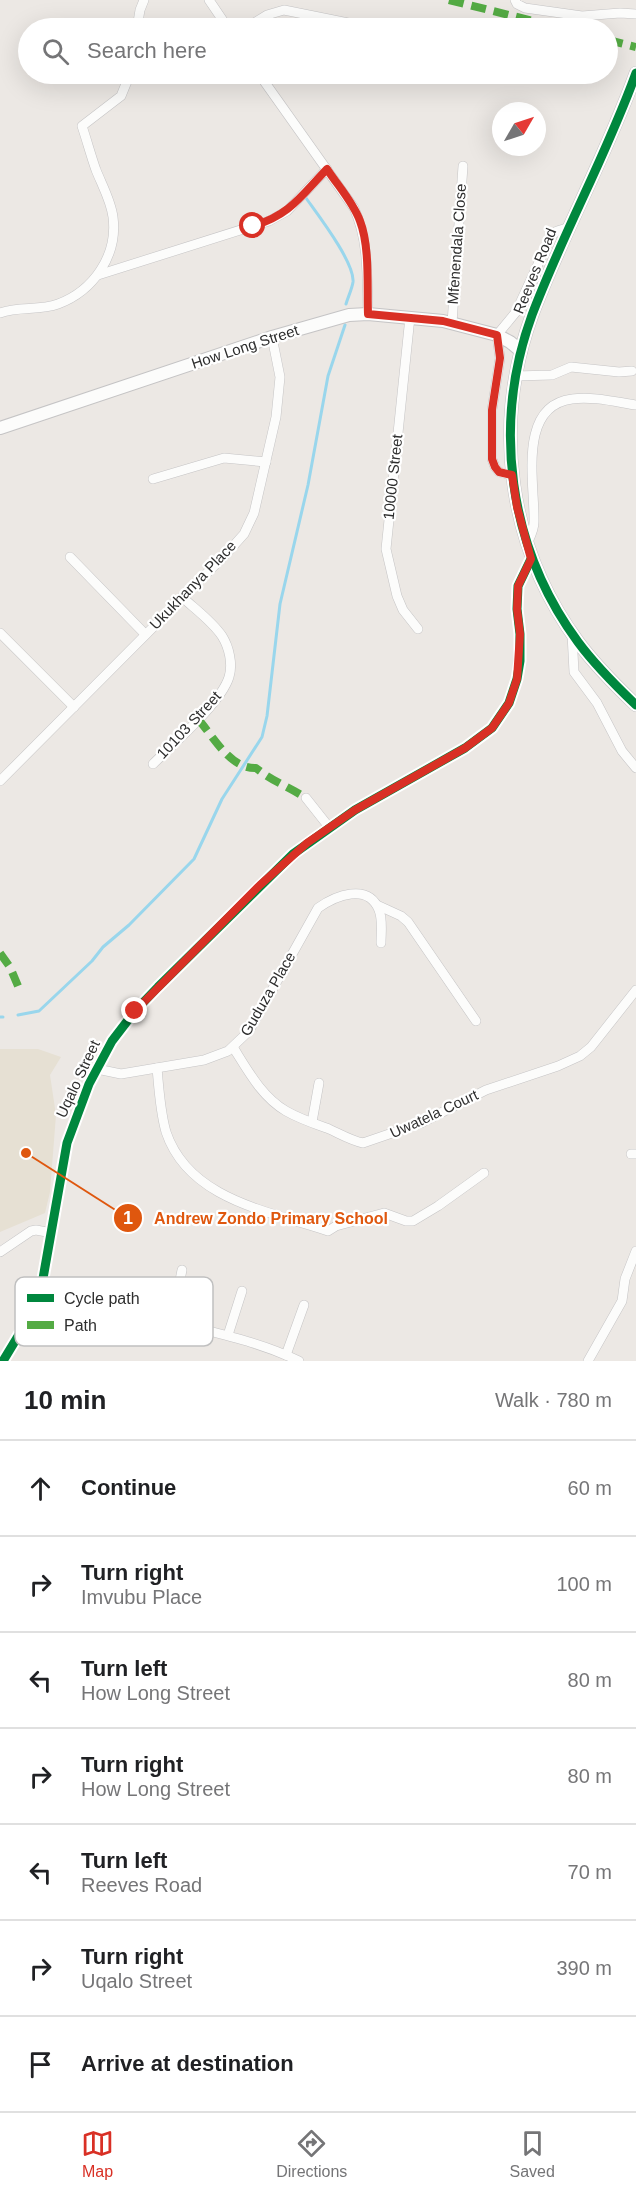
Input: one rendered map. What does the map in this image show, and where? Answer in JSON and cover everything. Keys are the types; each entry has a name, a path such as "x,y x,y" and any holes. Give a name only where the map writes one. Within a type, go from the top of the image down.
{"street":[{"path":"139,18 144,0"},
{"path":"209,0 221,18"},
{"path":"515,0 517,4 525,8 582,16 620,12 636,14"},
{"path":"262,18 284,10 324,18"},
{"name":"Reeves Road","path":"636,74 532,316 515,376 510,414 512,475 517,507 531,559 572,634 596,665 636,705"},
{"path":"0,313 15,309 41,309 59,303 81,291 98,275 111,246 113,218 82,126 121,96 126,84"},
{"path":"266,84 354,208 365,240 368,314"},
{"name":"Mfenendala Close","path":"452,323 463,166"},
{"path":"98,275 269,221 287,211 327,169"},
{"path":"512,475 499,472 492,459 492,410 500,358 497,335 516,312 551,236 557,231 570,227"},
{"name":"How Long Street","path":"0,428 272,337 341,317 368,314 452,323 497,335 521,351"},
{"name":"10000 Street","path":"410,317 386,549 397,596 403,610 418,629"},
{"name":"Ukukhanya Place","path":"2,774 74,707 226,554 248,527 254,513 266,462 280,390 280,377 272,337"},
{"path":"515,376 552,375 571,367 619,372 632,371"},
{"path":"527,544 534,523 532,457 536,431 543,414 561,401 574,398 636,405"},
{"path":"153,479 224,458 266,462"},
{"path":"70,557 145,634"},
{"name":"Uqalo Street","path":"43,1277 67,1143 89,1084 112,1041 135,1011 158,987 279,867 329,827 355,810 465,748 492,728 505,712 514,691 520,661 518,586 531,559"},
{"name":"10103 Street","path":"153,764 212,703 228,679 230,671 229,653 221,635 182,597"},
{"path":"0,633 74,707"},
{"path":"572,634 574,672 597,703 622,751 636,768"},
{"path":"306,798 329,827"},
{"name":"Guduza Place","path":"97,1069 120,1074 204,1060 234,1047 249,1031 318,908 338,896 351,893 369,898 408,922 476,1021"},
{"path":"377,905 382,921 381,943"},
{"name":"Uwatela Court","path":"234,1047 266,1095 287,1112 363,1143 421,1123 486,1090 558,1066 580,1056 597,1040 636,990"},
{"path":"157,1068 166,1130 183,1162 216,1191 264,1212 328,1231 336,1226 350,1224 384,1212 406,1221 413,1221 484,1173"},
{"path":"312,1122 319,1083"},
{"path":"0,1252 36,1230 52,1233"},
{"path":"588,1361 622,1301 625,1279 636,1251"},
{"path":"181,1277 182,1270"},
{"path":"228,1335 242,1291"},
{"path":"286,1355 304,1305"},
{"path":"213,1332 298,1361"},
{"name":"Uqalo Street","path":"3,1361 15,1341"}],"shaded area":[{"path":"0,1049 38,1049 61,1057 50,1075 56,1115 50,1192 45,1213 0,1232"}],"waterway":[{"path":"306,198 335,239 348,263 353,282 346,304"},
{"path":"18,1015 39,1011 194,859 222,799 262,737 267,716 280,604 308,485 328,376 345,325"}],"marked path":[{"path":"449,0 521,18"},
{"path":"618,42 636,47"},
{"path":"198,719 223,750 238,763 256,768 306,798"},
{"path":"0,953 10,967 18,986"}],"cycle path":[{"path":"636,73 532,315 520,357 512,399 511,442 514,484 522,526 536,566 554,605 591,659 636,705"},
{"path":"43,1277 67,1143 89,1084 112,1041 135,1011 158,987 293,854 355,810 465,748 492,728 509,703 517,679 520,661 518,586 531,559"},
{"path":"3,1361 15,1341"}],"place":[{"name":"Andrew Zondo Primary School","path":"26,1153"}],"route":[{"path":"135,1011 260,885 307,843 355,810 465,748 492,728 509,703 520,661 518,586 531,559 514,494 512,475 499,472 492,459 492,410 500,358 497,335 443,321 368,314 365,240 360,222 354,208 327,169 287,211 269,221 253,226"}]}
